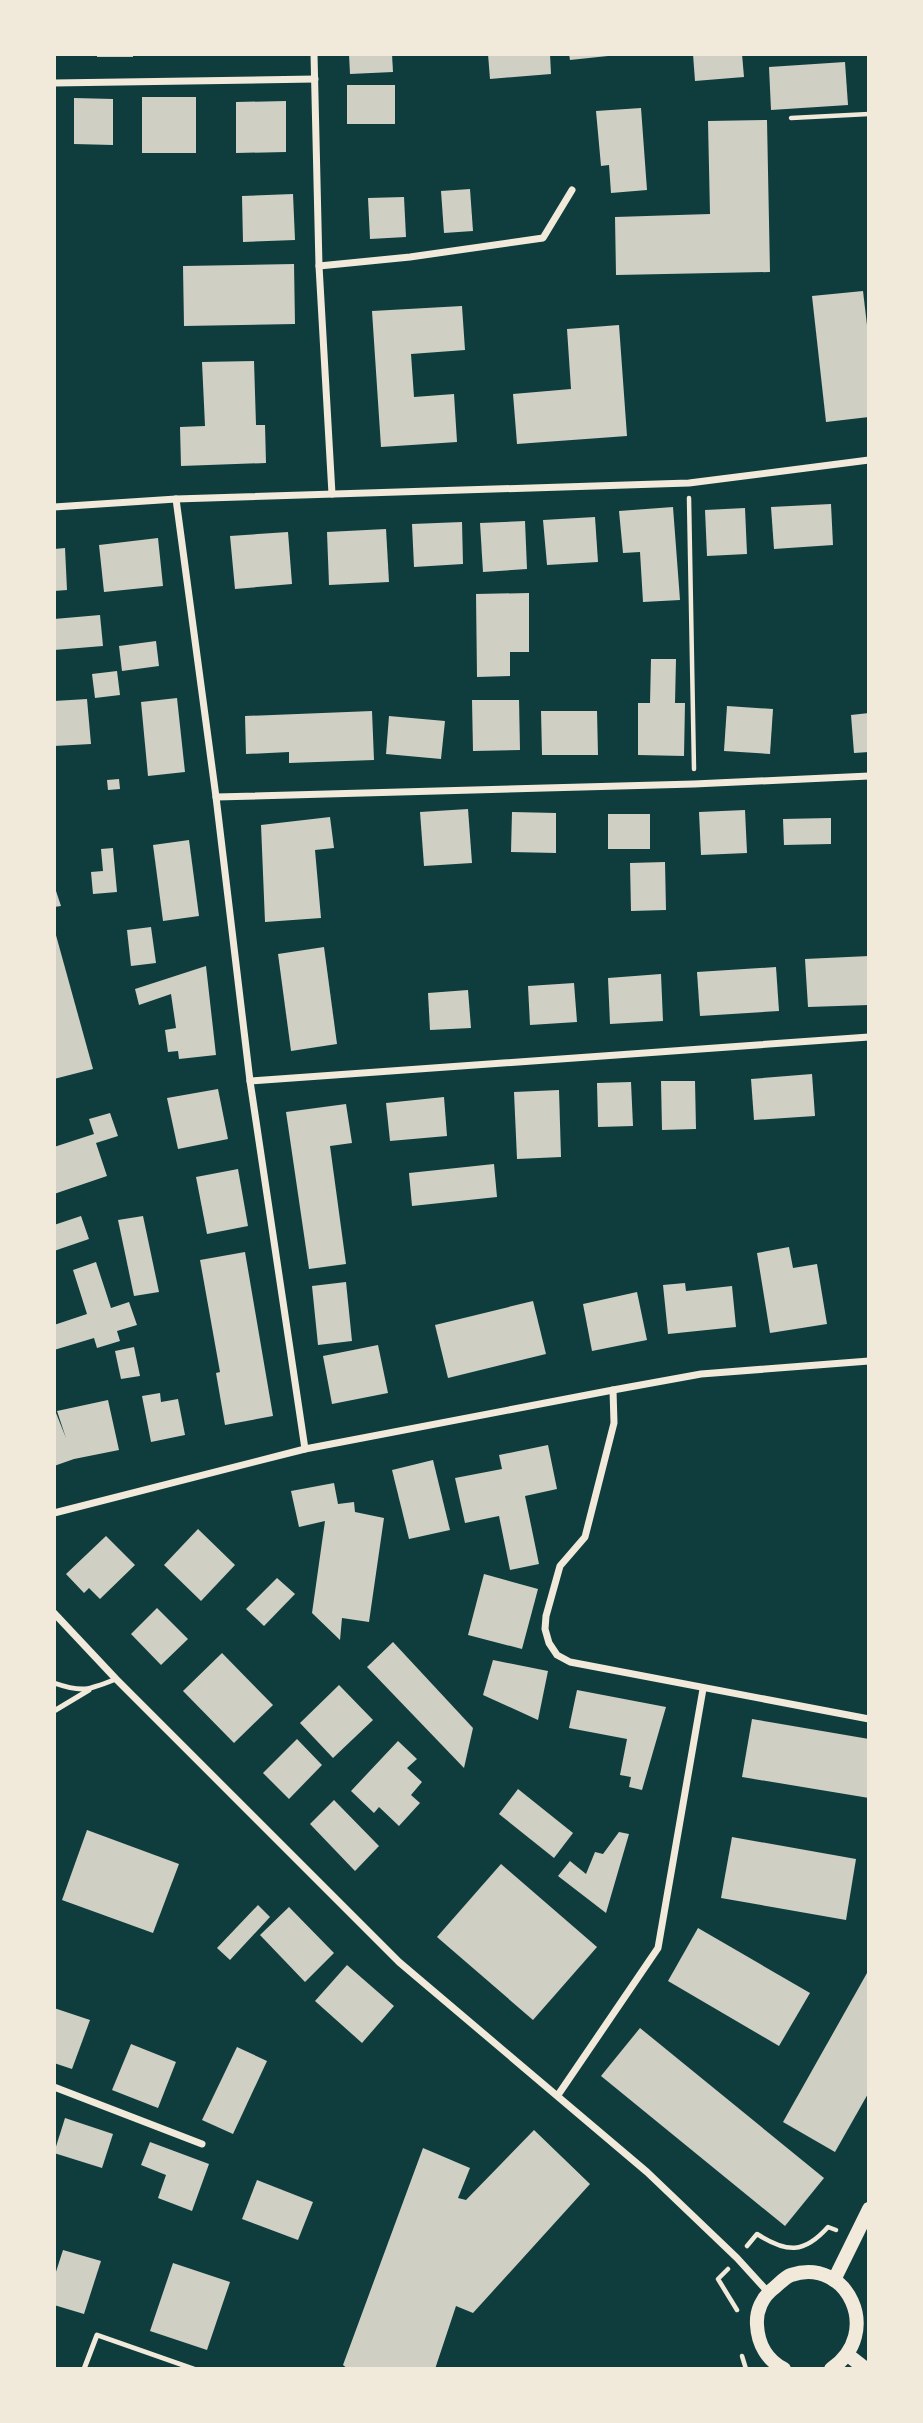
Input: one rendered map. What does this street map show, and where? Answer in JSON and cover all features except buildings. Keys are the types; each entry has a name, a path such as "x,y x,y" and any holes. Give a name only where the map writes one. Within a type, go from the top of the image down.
{"main road":[{"path":"834,2280 869,2209"},
{"path":"784,2369 765,2352 758,2336 757,2318 761,2303 768,2292 790,2275 815,2273 834,2280 851,2297 858,2318 854,2345 848,2355 831,2369"},
{"path":"848,2355 866,2369"}],"street":[{"path":"314,54 319,266 332,494"},
{"path":"54,83 315,79"},
{"path":"319,266 410,257 543,237 572,190"},
{"path":"54,506 176,499 689,483 869,460"},
{"path":"176,499 250,1081 305,1449"},
{"path":"216,797 694,784 869,776"},
{"path":"250,1081 869,1037"},
{"path":"54,1513 305,1449 613,1390 701,1374 869,1361"},
{"path":"613,1390 614,1423 585,1537 560,1566 545,1616 549,1643 557,1655 570,1662 869,1719"},
{"path":"54,1613 116,1679 399,1962 647,2172 737,2258 768,2292"},
{"path":"558,2095 658,1948 703,1689"},
{"path":"54,2087 202,2144"}],"lane":[{"path":"54,1711 89,1690 116,1679"},
{"path":"54,1683 89,1690"},
{"path":"84,2369 97,2335 194,2369"}],"path":[{"path":"791,117 869,114"},
{"path":"689,483 694,784"}]}
